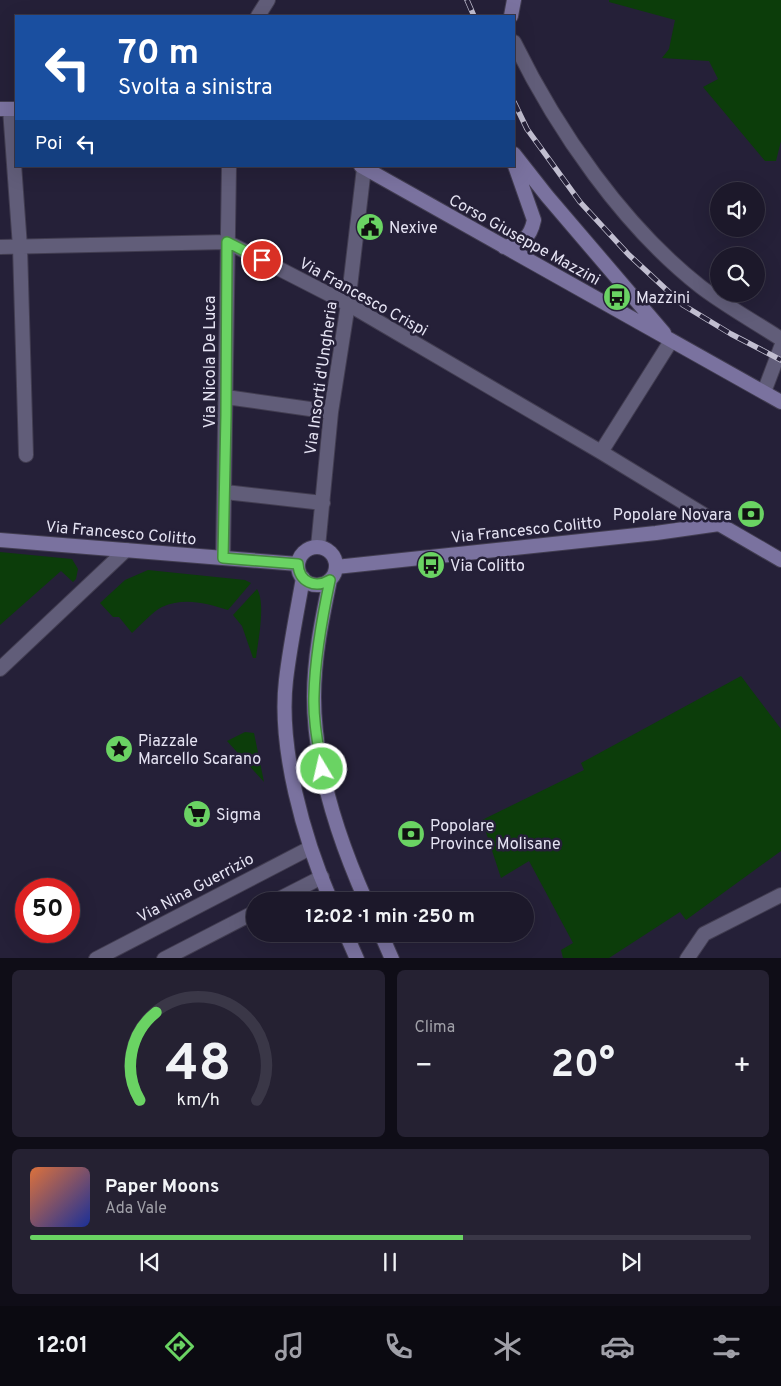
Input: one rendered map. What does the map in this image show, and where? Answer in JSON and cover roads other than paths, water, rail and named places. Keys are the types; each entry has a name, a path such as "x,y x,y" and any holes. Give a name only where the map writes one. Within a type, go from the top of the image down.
{"main road":[{"path":"511,15 514,0"},
{"name":"Corso Giuseppe Mazzini","path":"515,155 547,196 671,341"},
{"path":"504,247 517,244 527,237 532,229 534,220 515,166"},
{"name":"Corso Giuseppe Mazzini","path":"363,167 781,402"},
{"name":"Via Francesco Crispi","path":"719,524 781,560"},
{"name":"Via Francesco Colitto","path":"336,567 656,533 719,524"},
{"name":"Via Francesco Colitto","path":"0,540 298,564"},
{"path":"330,580 314,585 303,578 298,569 301,555 305,551 318,547 331,552 336,567 330,580 319,634 314,697 316,731 330,804 344,848 362,892"},
{"path":"303,578 286,681 287,744 310,848 328,892"},
{"path":"350,942 358,958"},
{"path":"385,942 392,958"}],"street":[{"path":"259,15 268,0"},
{"path":"515,44 528,71 582,158 643,234 702,287 781,339"},
{"path":"9,109 20,247 26,456"},
{"name":"Via Nicola De Luca","path":"223,558 227,242 230,167"},
{"name":"Via Insorti d'Ungheria","path":"318,547 331,412 348,304 363,167"},
{"name":"Via Francesco Crispi","path":"0,247 227,242 348,304 601,452 719,524"},
{"path":"601,452 671,341"},
{"path":"764,392 781,347"},
{"path":"226,397 331,412"},
{"path":"225,492 323,504"},
{"path":"0,668 126,550"},
{"name":"Via Nina Guerrizio","path":"96,958 310,848"},
{"path":"293,892 322,877"},
{"path":"687,958 704,934 781,895"},
{"path":"164,958 246,917"}],"railway":[{"path":"467,0 474,15"},
{"path":"515,104 527,129 580,202 629,255 683,305 731,334 781,360"}],"place":[{"name":"Nexive","path":"370,227"},
{"name":"Mazzini","path":"617,297"},
{"name":"Popolare Novara","path":"751,514"},
{"name":"Via Colitto","path":"431,565"},
{"name":"Piazzale Marcello Scarano","path":"119,749"},
{"name":"Sigma","path":"197,814"},
{"name":"Popolare Province Molisane","path":"411,834"}]}
